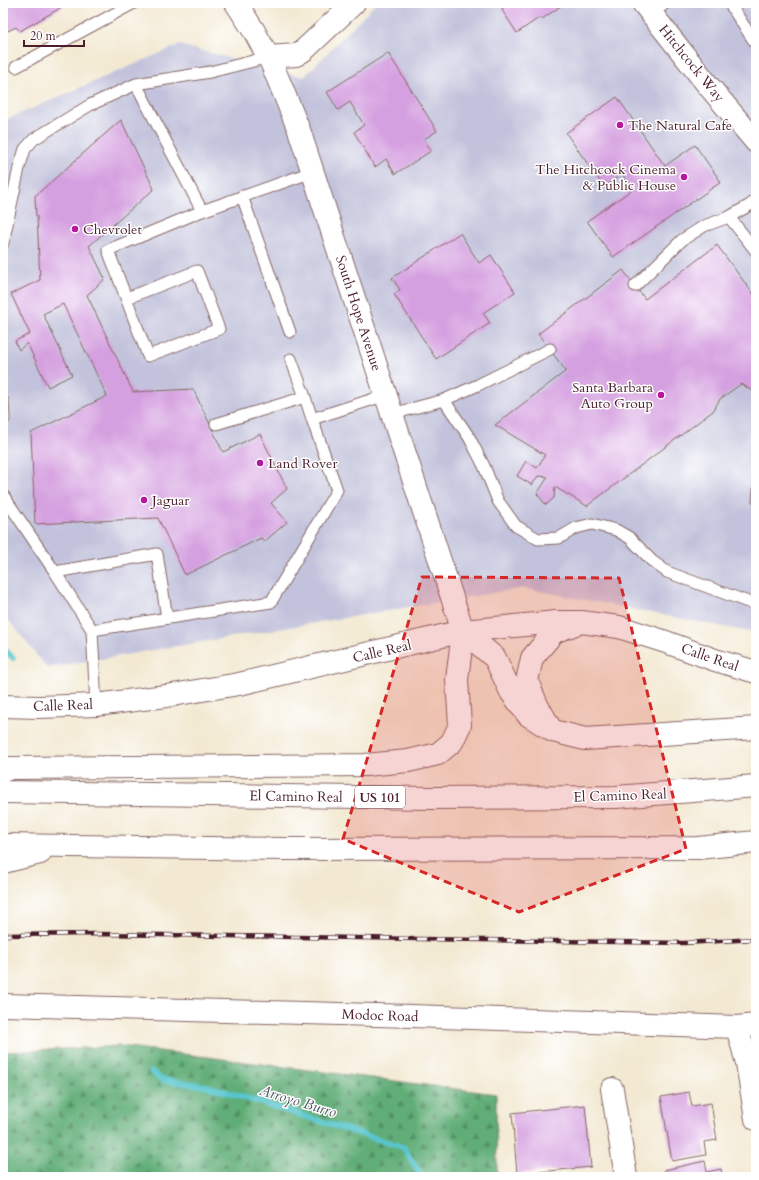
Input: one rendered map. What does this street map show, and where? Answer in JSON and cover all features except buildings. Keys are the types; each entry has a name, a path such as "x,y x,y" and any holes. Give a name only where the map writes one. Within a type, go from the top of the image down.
{"main road":[{"name":"South Hope Avenue","path":"236,3 254,30 269,57 299,130 464,631"},
{"path":"269,57 296,55 304,50 354,3"},
{"name":"Hitchcock Way","path":"654,6 707,84 756,141"},
{"name":"Calle Real","path":"3,706 40,707 96,704 166,696 239,684 464,631 556,622 581,622 619,627 715,660 756,672"},
{"path":"553,732 537,705 528,681 532,658 554,632 581,622"},
{"path":"464,631 495,658 511,692 528,716 553,732 585,739 756,728"},
{"path":"3,771 11,768 365,764 408,761 438,754 452,742 460,725 457,680 464,631"},
{"name":"El Camino Real","path":"3,792 430,798 609,797 756,786"},
{"path":"3,844 282,849 690,848 756,842"},
{"path":"3,862 66,846"},
{"name":"Modoc Road","path":"3,1006 420,1016 747,1026"},
{"path":"747,1026 747,1063 756,1119"},
{"path":"612,1090 626,1177"}],"lane":[{"path":"729,3 756,44"},
{"path":"16,67 131,4"},
{"path":"3,243 19,168 25,150 34,139 90,105 136,84 210,72 269,57"},
{"path":"136,84 202,211"},
{"path":"127,298 197,271 219,329 148,356 108,250 202,211 312,172"},
{"path":"242,196 290,332"},
{"path":"635,286 682,240 704,226 729,217 756,200"},
{"path":"729,217 756,251"},
{"path":"312,419 389,405 444,400 478,385 550,349"},
{"path":"92,630 271,602 338,490 291,359"},
{"path":"216,424 305,397"},
{"path":"444,400 469,437 484,466 498,501 516,526 538,540 559,538 576,528 592,524 616,530 630,538 652,560 667,572 756,604"},
{"path":"3,401 4,419"},
{"path":"3,495 92,630 96,704"},
{"path":"55,572 157,554 167,618"}],"highlighted area":[{"path":"422,577 619,578 686,849 519,912 343,839"}],"shaded area":[{"path":"376,3 756,3 756,633 523,588 47,668 3,613 3,121 179,45 304,77"}],"green space":[{"path":"121,1046 496,1094 497,1177 3,1177 3,1052"}],"waterway":[{"name":"Arroyo Burro","path":"3,648 13,658"},
{"name":"Arroyo Burro","path":"152,1072 162,1080 207,1086 403,1147 422,1177"}],"railway":[{"path":"3,935 98,934 684,943 756,939"}],"place":[{"name":"The Natural Cafe","path":"620,125"},
{"name":"The Hitchcock Cinema & Public House","path":"684,177"},
{"name":"Chevrolet","path":"75,229"},
{"name":"Santa Barbara Auto Group","path":"661,395"},
{"name":"Land Rover","path":"260,463"},
{"name":"Jaguar","path":"144,500"}]}
